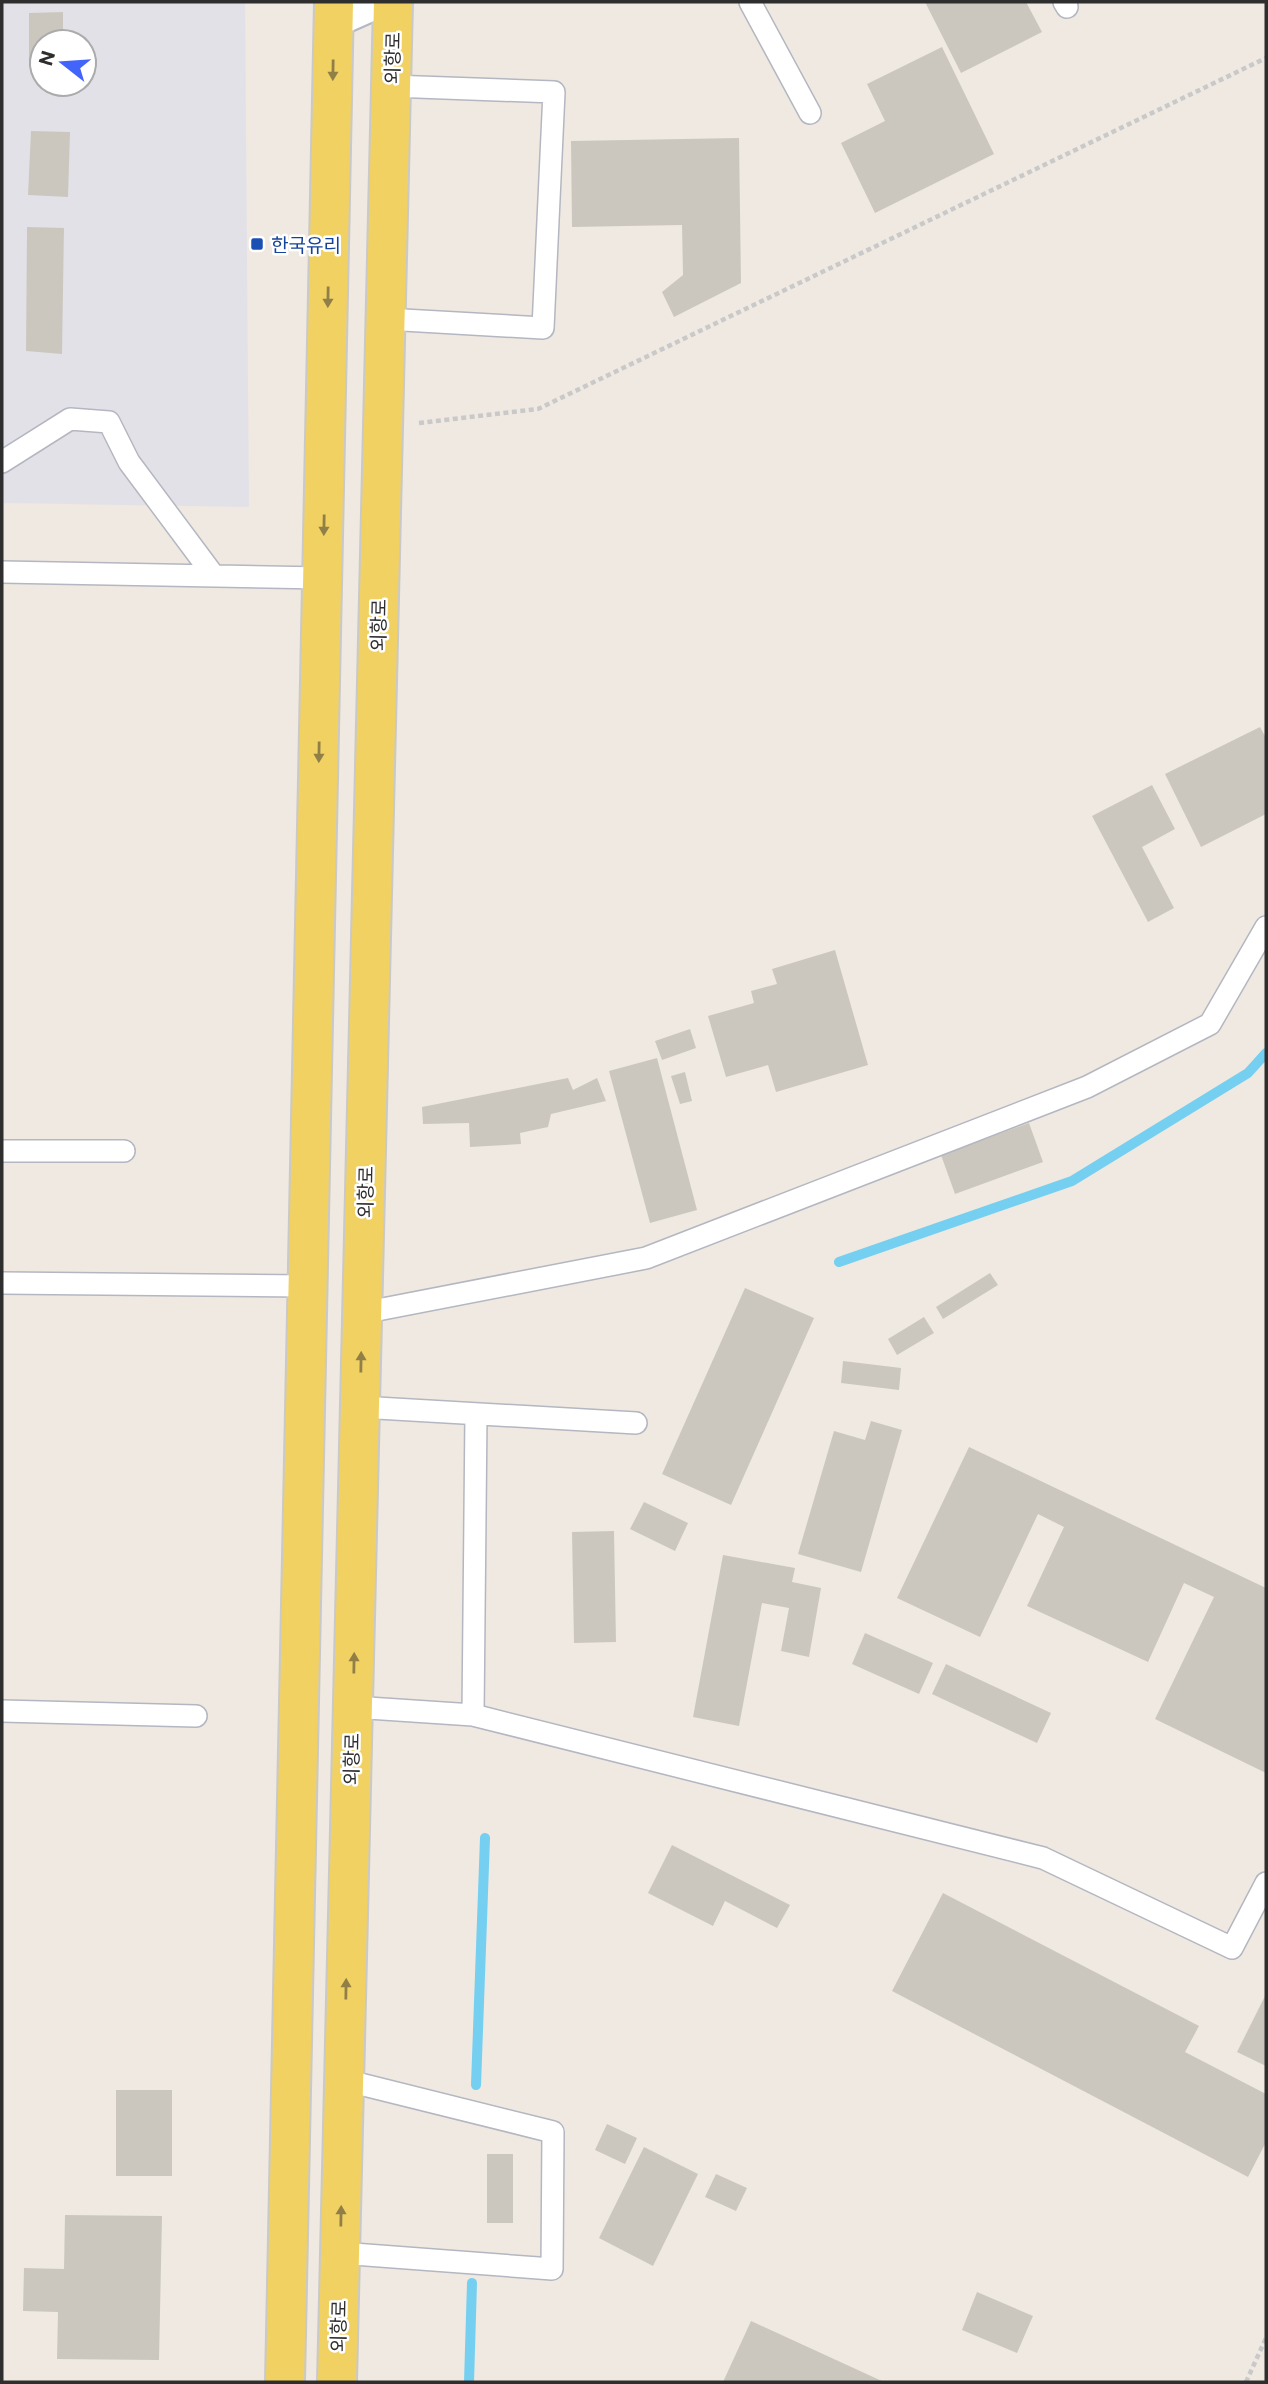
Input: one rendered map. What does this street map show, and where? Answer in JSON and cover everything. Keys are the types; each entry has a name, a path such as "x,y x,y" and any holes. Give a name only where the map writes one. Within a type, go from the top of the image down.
{"main road":[{"name":"외항로","path":"337,2382 393,2"},
{"path":"285,2382 334,10"}],"street":[{"path":"334,10 370,2"}],"lane":[{"path":"750,2 810,113"},
{"path":"386,319 543,328 554,92 391,86"},
{"path":"2,462 70,419 109,422 129,462 214,576"},
{"path":"2,572 323,578"},
{"path":"362,1313 646,1258 1087,1087 1210,1024 1266,927"},
{"path":"2,1151 124,1151"},
{"path":"2,1283 307,1286"},
{"path":"360,1407 636,1423"},
{"path":"473,1715 476,1414"},
{"path":"353,1707 473,1715 1043,1858 1232,1948 1266,1883"},
{"path":"2,1712 196,1716"},
{"path":"340,2253 552,2269 552,2132 344,2080"}],"path":[{"path":"383,428 538,409 1266,58"},
{"path":"1246,2382 1266,2339"}],"shaded area":[{"path":"2,2 245,2 249,507 2,503"}],"building":[{"path":"925,2 1026,2 1042,32 961,73"},
{"path":"63,12 63,28 29,28 29,13"},
{"path":"942,47 994,154 875,213 841,143 885,121 867,84"},
{"path":"31,131 70,132 68,197 28,195"},
{"path":"739,138 741,283 674,317 662,292 683,275 682,225 572,227 571,141"},
{"path":"27,227 64,228 62,354 26,351"},
{"path":"1260,727 1266,738 1266,814 1201,847 1165,774"},
{"path":"1152,785 1175,829 1142,847 1174,908 1148,922 1092,816"},
{"path":"835,950 868,1065 776,1092 768,1065 726,1077 708,1016 754,1003 751,991 777,984 772,969"},
{"path":"690,1029 696,1048 662,1060 655,1041"},
{"path":"657,1058 697,1210 650,1223 609,1071"},
{"path":"685,1072 692,1101 680,1104 671,1076"},
{"path":"568,1078 573,1090 597,1078 606,1101 551,1114 548,1127 520,1133 521,1144 470,1147 469,1123 423,1124 422,1107"},
{"path":"1029,1123 1043,1162 955,1194 941,1155"},
{"path":"990,1273 998,1285 943,1319 936,1307"},
{"path":"745,1288 814,1318 731,1505 662,1474"},
{"path":"924,1317 934,1333 897,1355 888,1339"},
{"path":"843,1361 901,1368 899,1390 841,1383"},
{"path":"871,1421 902,1430 861,1572 798,1554 834,1431 865,1440"},
{"path":"969,1447 1266,1588 1266,1773 1155,1719 1214,1597 1184,1583 1148,1662 1027,1606 1064,1527 1038,1514 980,1637 897,1598"},
{"path":"644,1502 688,1523 675,1551 630,1529"},
{"path":"614,1531 616,1642 574,1643 572,1532"},
{"path":"723,1555 795,1568 792,1582 821,1588 809,1657 781,1651 789,1608 762,1603 739,1726 693,1717"},
{"path":"865,1633 933,1663 919,1694 852,1664"},
{"path":"946,1664 1051,1713 1037,1743 932,1694"},
{"path":"672,1845 790,1905 777,1928 725,1901 713,1926 648,1893"},
{"path":"943,1893 1199,2026 1185,2052 1266,2094 1266,2142 1248,2177 892,1991"},
{"path":"1266,1994 1266,2066 1237,2052"},
{"path":"116,2090 172,2090 172,2176 116,2176"},
{"path":"607,2124 637,2138 625,2164 595,2150"},
{"path":"644,2147 698,2174 653,2266 599,2238"},
{"path":"487,2154 513,2154 513,2223 487,2223"},
{"path":"716,2174 747,2188 736,2211 705,2197"},
{"path":"65,2215 162,2216 159,2360 57,2359 58,2312 23,2311 24,2268 64,2269"},
{"path":"977,2292 1033,2316 1017,2353 962,2330"},
{"path":"751,2321 884,2382 723,2382"}],"waterway":[{"path":"839,1262 1072,1181 1248,1073 1266,1053"},
{"path":"476,2085 485,1838"},
{"path":"469,2382 472,2283"}],"place":[{"name":"한국유리","path":"257,244"}]}
